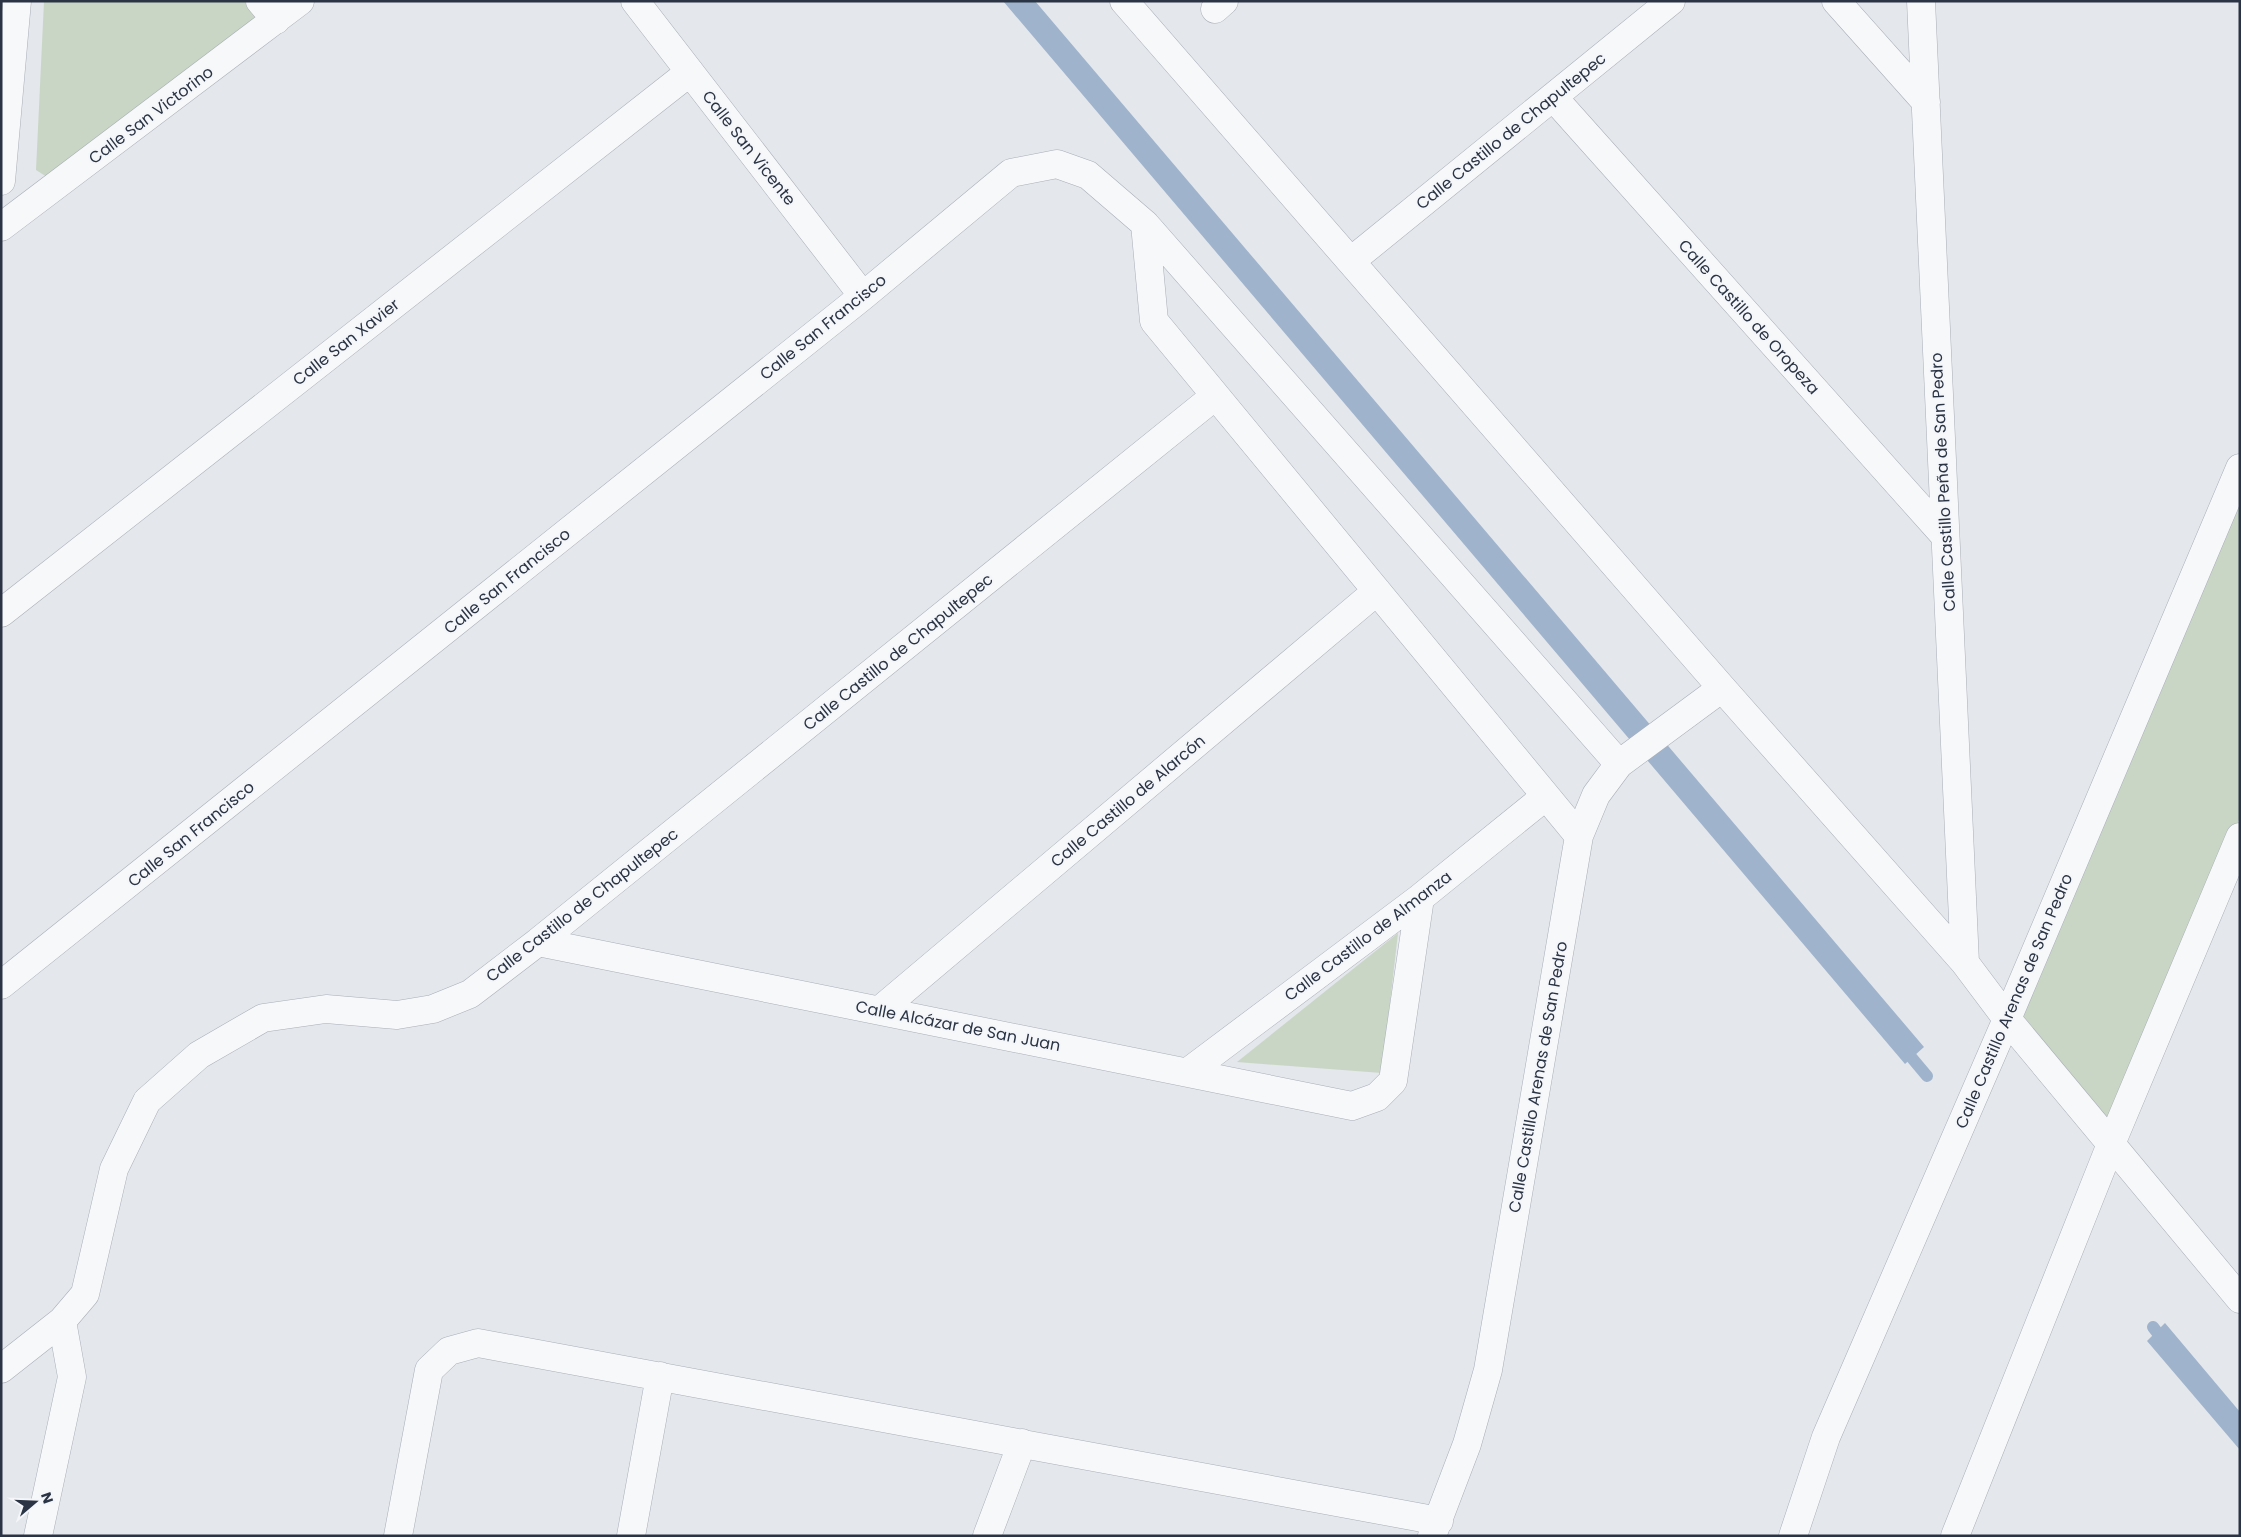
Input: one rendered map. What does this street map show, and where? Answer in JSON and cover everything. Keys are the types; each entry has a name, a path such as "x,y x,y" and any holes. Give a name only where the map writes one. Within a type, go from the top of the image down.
{"street":[{"path":"1,181 17,1"},
{"name":"Calle San Victorino","path":"1,227 268,11 300,1"},
{"name":"Calle San Vicente","path":"635,1 863,296"},
{"path":"1124,1 1722,688 1965,963 2007,1020 2240,1299"},
{"name":"Calle Castillo de Chapultepec","path":"1351,261 1671,1"},
{"path":"1836,1 1926,102"},
{"name":"Calle Castillo Peña de San Pedro","path":"1921,1 1965,963"},
{"name":"Calle San Xavier","path":"1,612 690,72"},
{"name":"Calle Castillo de Oropeza","path":"1553,97 1945,536"},
{"name":"Calle San Francisco","path":"1,986 863,296 1011,173 1057,164 1088,175 1145,224"},
{"path":"1145,224 1154,321 1579,836"},
{"path":"1145,224 1627,758"},
{"name":"Calle Castillo de Chapultepec","path":"1,1369 62,1321 85,1294 114,1169 148,1101 199,1055 263,1018 326,1009 397,1016 433,1009 470,994 538,942 1215,396"},
{"name":"Calle Castillo Arenas de San Pedro","path":"1793,1536 1826,1436 2007,1020 2240,468"},
{"name":"Calle Castillo de Alarcón","path":"880,1010 1377,591"},
{"name":"Calle Castillo Arenas de San Pedro","path":"1435,1528 1467,1444 1488,1370 1579,836 1596,795 1627,758 1722,688"},
{"name":"Calle Castillo de Almanza","path":"1188,1072 1420,898 1546,796"},
{"path":"1955,1536 2111,1144 2240,837"},
{"name":"Calle Alcázar de San Juan","path":"538,942 1352,1106 1377,1097 1393,1082 1420,898"},
{"path":"38,1536 72,1377 62,1321"},
{"path":"398,1536 429,1370 450,1350 478,1343 1022,1443 1435,1528"},
{"path":"631,1536 660,1376"},
{"path":"987,1536 1022,1443"}],"green space":[{"path":"44,1 244,1 257,17 47,177 36,170"},
{"path":"2240,492 2240,817 2109,1130 2015,1019"},
{"path":"1398,933 1382,1073 1237,1062"}],"water":[{"path":"1003,1 1035,1 1924,1047 1905,1064"},
{"path":"2165,1323 2240,1412 2240,1450 2147,1341"}],"waterway":[{"path":"1901,1045 1927,1076"},
{"path":"2153,1327 2166,1344"}]}
